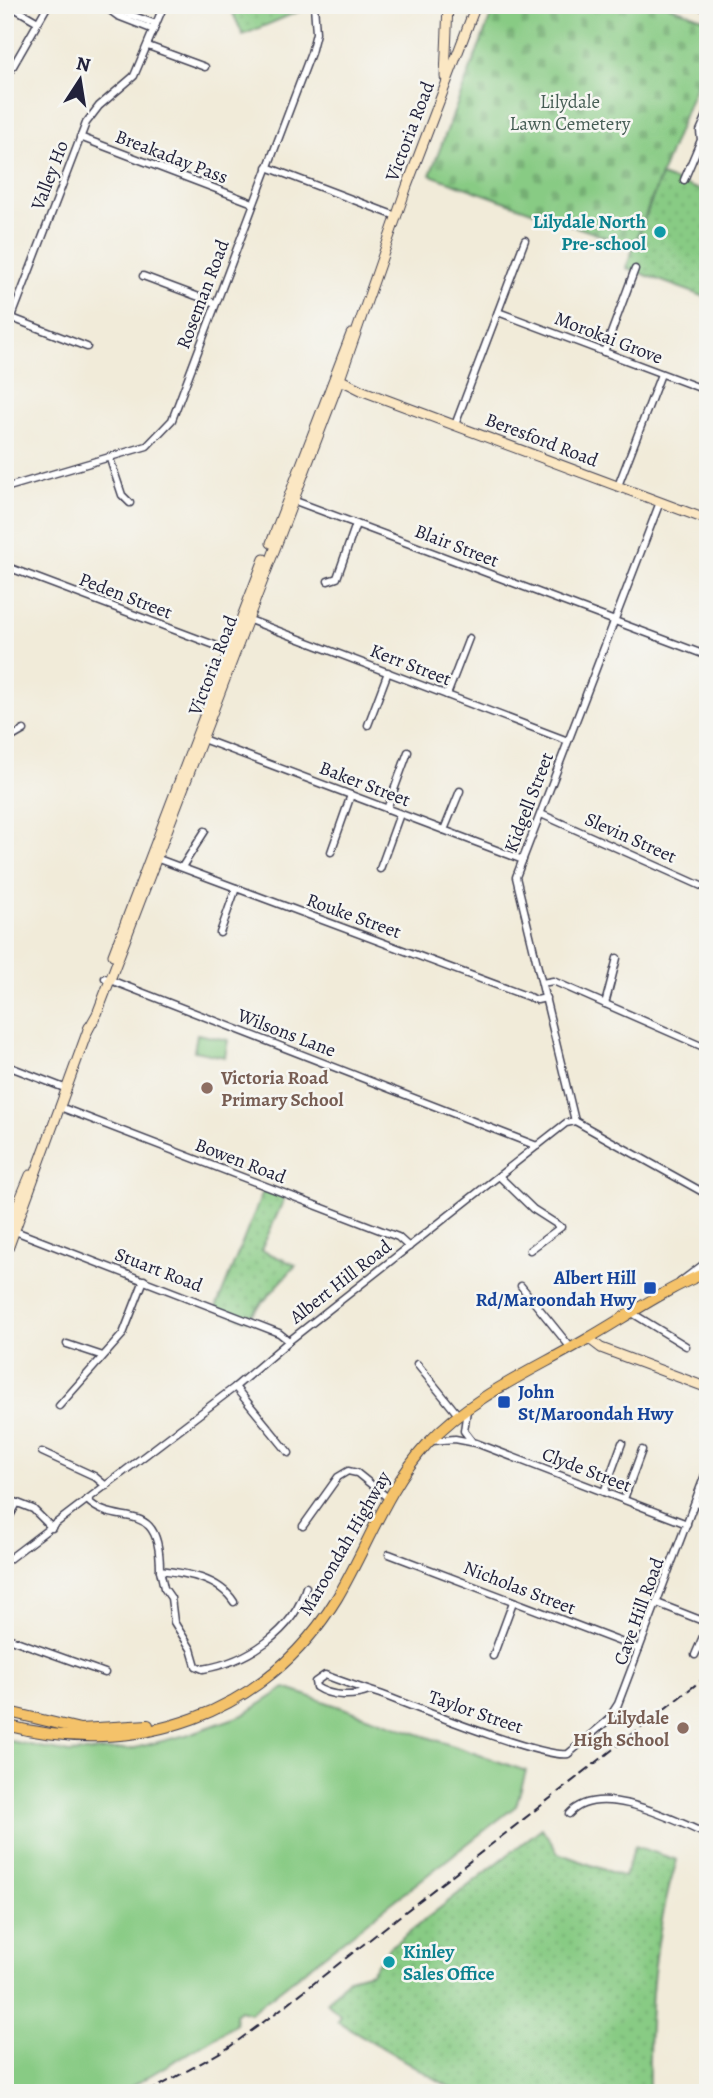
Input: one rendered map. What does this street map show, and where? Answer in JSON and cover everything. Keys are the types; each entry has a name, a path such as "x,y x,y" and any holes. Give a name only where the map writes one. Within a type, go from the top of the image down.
{"highway":[{"name":"Maroondah Highway","path":"5,1725 93,1738 156,1730 218,1708 257,1685 312,1634 349,1576 388,1497 430,1441 463,1413 673,1288 708,1272"},
{"name":"Maroondah Highway","path":"5,1711 80,1729 118,1728 187,1720"}],"main road":[{"path":"444,89 449,5"},
{"name":"Victoria Road","path":"5,1235 43,1151 67,1089 476,5"},
{"name":"Beresford Road","path":"336,380 708,520"},
{"name":"Victoria Road","path":"5,1257 10,1226"},
{"path":"588,1338 601,1348 708,1388"}],"street":[{"path":"9,5 38,22"},
{"path":"5,80 48,5"},
{"path":"104,5 155,27"},
{"name":"Valley Ho","path":"5,335 80,137 94,111 134,76 164,5"},
{"name":"Roseman Road","path":"5,488 148,446 172,420 311,53 316,33 314,5"},
{"path":"698,5 708,9"},
{"path":"148,46 205,67"},
{"path":"684,180 701,141 700,131 708,113"},
{"name":"Breakaday Pass","path":"80,137 253,203"},
{"path":"701,141 708,145"},
{"path":"267,167 396,216"},
{"path":"455,425 525,240"},
{"path":"604,352 635,269"},
{"path":"143,276 215,303"},
{"name":"Morokai Grove","path":"498,312 708,391"},
{"path":"12,318 87,347"},
{"path":"618,486 661,374"},
{"path":"110,459 122,495 130,503"},
{"name":"Blair Street","path":"290,499 708,656"},
{"name":"Kidgell Street","path":"575,1121 546,998 515,885 660,502"},
{"path":"328,581 337,578 356,524"},
{"name":"Peden Street","path":"5,566 232,652"},
{"name":"Kerr Street","path":"245,618 568,741"},
{"path":"447,695 468,638"},
{"path":"368,725 388,672"},
{"path":"5,741 24,730"},
{"name":"Baker Street","path":"200,737 523,860"},
{"path":"387,809 408,752"},
{"path":"444,830 460,791"},
{"path":"331,852 351,795"},
{"path":"380,869 400,814"},
{"name":"Slevin Street","path":"541,814 708,889"},
{"path":"182,867 205,831"},
{"name":"Rouke Street","path":"154,857 537,1000 546,998"},
{"path":"220,933 236,888"},
{"path":"605,1004 617,958"},
{"name":"Wilsons Lane","path":"107,979 537,1146"},
{"path":"542,983 553,981 708,1049"},
{"path":"5,1066 67,1089"},
{"name":"Bowen Road","path":"60,1107 398,1237 409,1247"},
{"path":"575,1121 708,1195"},
{"name":"Albert Hill Road","path":"5,1562 236,1387 289,1341 563,1125 575,1121"},
{"path":"499,1176 533,1209 561,1227 530,1250"},
{"name":"Stuart Road","path":"10,1226 279,1333 289,1341"},
{"path":"673,1288 708,1261"},
{"path":"59,1406 122,1334 144,1280"},
{"path":"521,1286 571,1348"},
{"path":"632,1313 686,1346"},
{"path":"67,1344 103,1356"},
{"path":"417,1364 463,1413 464,1433 476,1443"},
{"path":"236,1387 289,1453"},
{"name":"Clyde Street","path":"430,1441 455,1439 476,1443 687,1524"},
{"path":"604,1492 622,1443"},
{"path":"624,1499 642,1450"},
{"path":"41,1451 94,1476 106,1486"},
{"name":"Cave Hill Road","path":"572,1751 607,1721 618,1704 708,1467"},
{"path":"303,1526 338,1477 348,1471 357,1473 388,1497"},
{"path":"5,1498 33,1509 52,1528"},
{"path":"87,1500 101,1512 127,1514 145,1522 160,1551 160,1570 164,1588 171,1598 174,1622 191,1649 196,1666 203,1669 245,1656 272,1638 299,1604 306,1587"},
{"path":"5,1525 17,1503"},
{"path":"695,1503 708,1507"},
{"name":"Nicholas Street","path":"389,1554 639,1649"},
{"path":"160,1570 212,1581 223,1587 234,1602"},
{"path":"493,1656 513,1602"},
{"path":"657,1603 708,1624 695,1655"},
{"path":"5,1637 105,1673"},
{"name":"Taylor Street","path":"369,1691 355,1695 326,1692 317,1687 315,1682 325,1675 547,1752 561,1756 572,1751"},
{"path":"569,1814 590,1800 626,1803 708,1835"}],"green space":[{"path":"229,5 306,5 307,8 243,35"},
{"name":"Lilydale Lawn Cemetery","path":"495,5 666,5 708,20 708,54 633,247 430,175"},
{"path":"661,176 708,193 708,298 626,268"},
{"path":"197,1034 228,1040 225,1057 194,1051"},
{"path":"264,1189 285,1197 261,1250 296,1265 247,1320 216,1308"},
{"path":"285,1688 526,1771 516,1806 250,2013 240,2010 235,2014 236,2023 222,2033 120,2093 5,2093 5,1740 69,1753 131,1749 186,1735 243,1715"},
{"path":"542,1828 558,1853 624,1877 635,1846 677,1860 657,1946 650,2034 649,2093 460,2093 337,2021 340,2015 327,2002 349,1978 371,1972 390,1947"}],"railway":[{"path":"147,2093 228,2048 277,2012 708,1675"}],"place":[{"name":"Lilydale North Pre-school","path":"660,232"},
{"name":"Victoria Road Primary School","path":"207,1088"},
{"name":"Albert Hill Rd/Maroondah Hwy","path":"650,1288"},
{"name":"John St/Maroondah Hwy","path":"504,1402"},
{"name":"Lilydale High School","path":"683,1728"},
{"name":"Kinley Sales Office","path":"389,1962"}]}
